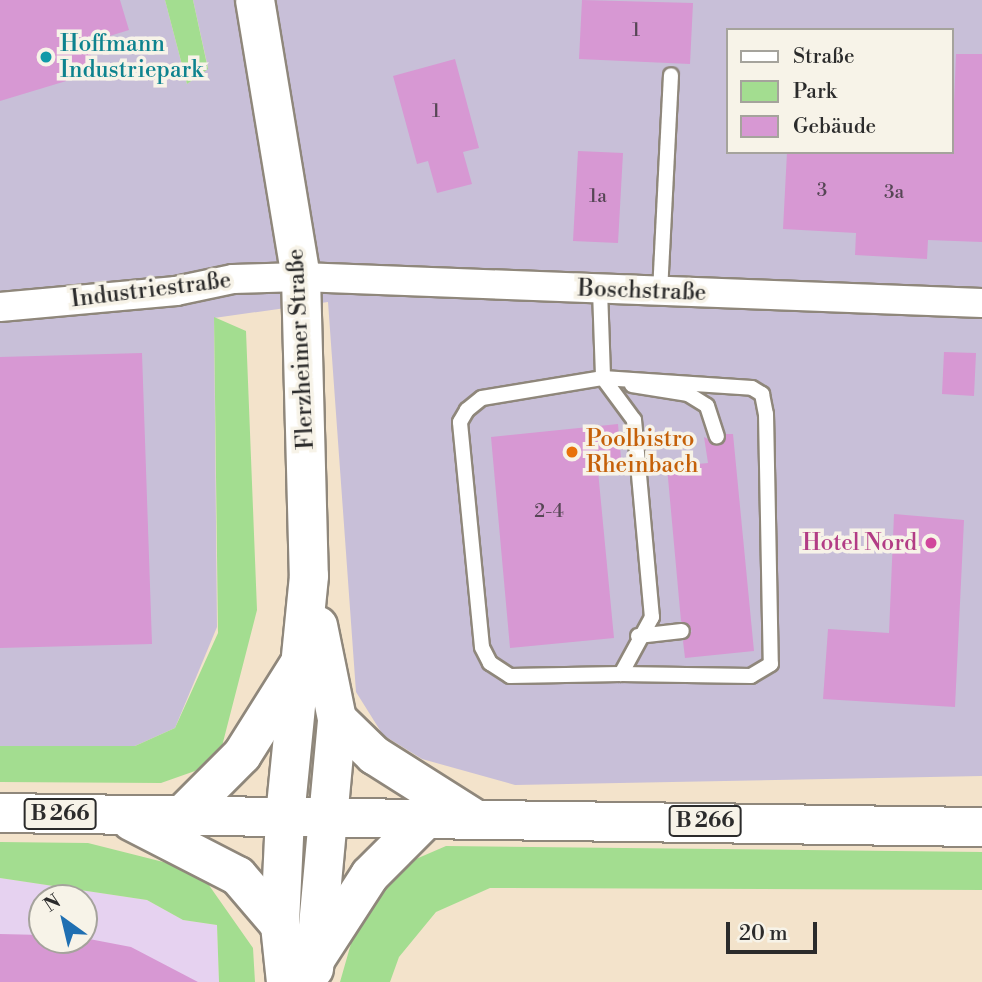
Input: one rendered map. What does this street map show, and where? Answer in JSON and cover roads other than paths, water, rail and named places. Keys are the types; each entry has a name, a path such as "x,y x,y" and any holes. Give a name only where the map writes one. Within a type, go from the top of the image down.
{"main road":[{"name":"Flerzheimer Straße","path":"256,0 301,277 309,576 303,658 285,817 280,925 304,975"},
{"name":"Flerzheimer Straße","path":"304,975 329,817 337,719 309,576"},
{"path":"181,816 242,755 303,658"},
{"path":"337,719 373,755 472,817"},
{"name":"B 266","path":"0,813 429,816 982,827"},
{"path":"120,815 238,876 280,925"},
{"path":"304,975 370,875 429,816"}],"street":[{"name":"Boschstraße","path":"301,277 982,303"},
{"name":"Industriestraße","path":"0,307 176,291 233,279 301,277"}],"lane":[{"path":"660,292 671,75"},
{"path":"600,290 603,377 634,421 652,617 638,636 621,674"},
{"path":"603,377 688,394 707,405 717,436"},
{"path":"603,377 752,388 762,394 766,414 771,664 751,676 621,674 510,676 490,663 482,647 460,422 467,410 482,398 603,377"},
{"path":"638,636 682,631"}],"place":[{"name":"Hoffmann Industriepark","path":"46,57"},
{"name":"Poolbistro Rheinbach","path":"572,452"},
{"name":"Hotel Nord","path":"931,543"}]}
